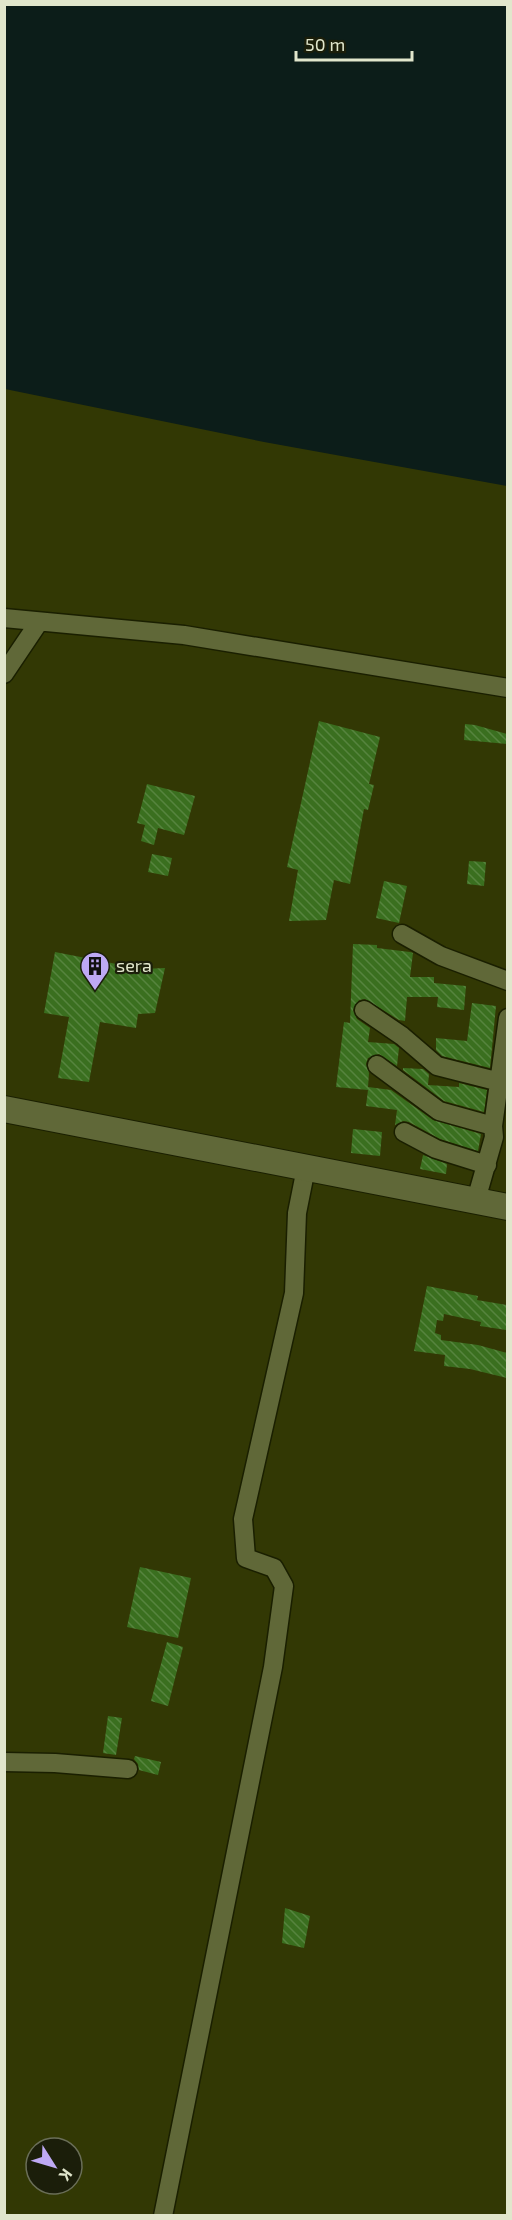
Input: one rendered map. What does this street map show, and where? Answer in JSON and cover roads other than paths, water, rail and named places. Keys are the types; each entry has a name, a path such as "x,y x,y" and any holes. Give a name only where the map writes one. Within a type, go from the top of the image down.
{"main road":[{"path":"4,1109 507,1207"}],"street":[{"path":"4,618 184,635 507,688"},
{"path":"4,674 39,622"},
{"path":"402,934 441,956 507,981"},
{"path":"364,1010 402,1036 437,1066 500,1082"},
{"path":"476,1200 494,1137 493,1125 507,1018"},
{"path":"377,1065 439,1111 493,1125"},
{"path":"404,1132 436,1149 487,1165"},
{"path":"163,2216 273,1667 281,1610 284,1586 274,1568 246,1558 243,1519 294,1293 297,1213 306,1167"},
{"path":"4,1762 128,1768"}],"water":[{"path":"5,4 507,5 507,486 264,442 5,389"}],"place":[{"name":"sera","path":"95,992"}]}
